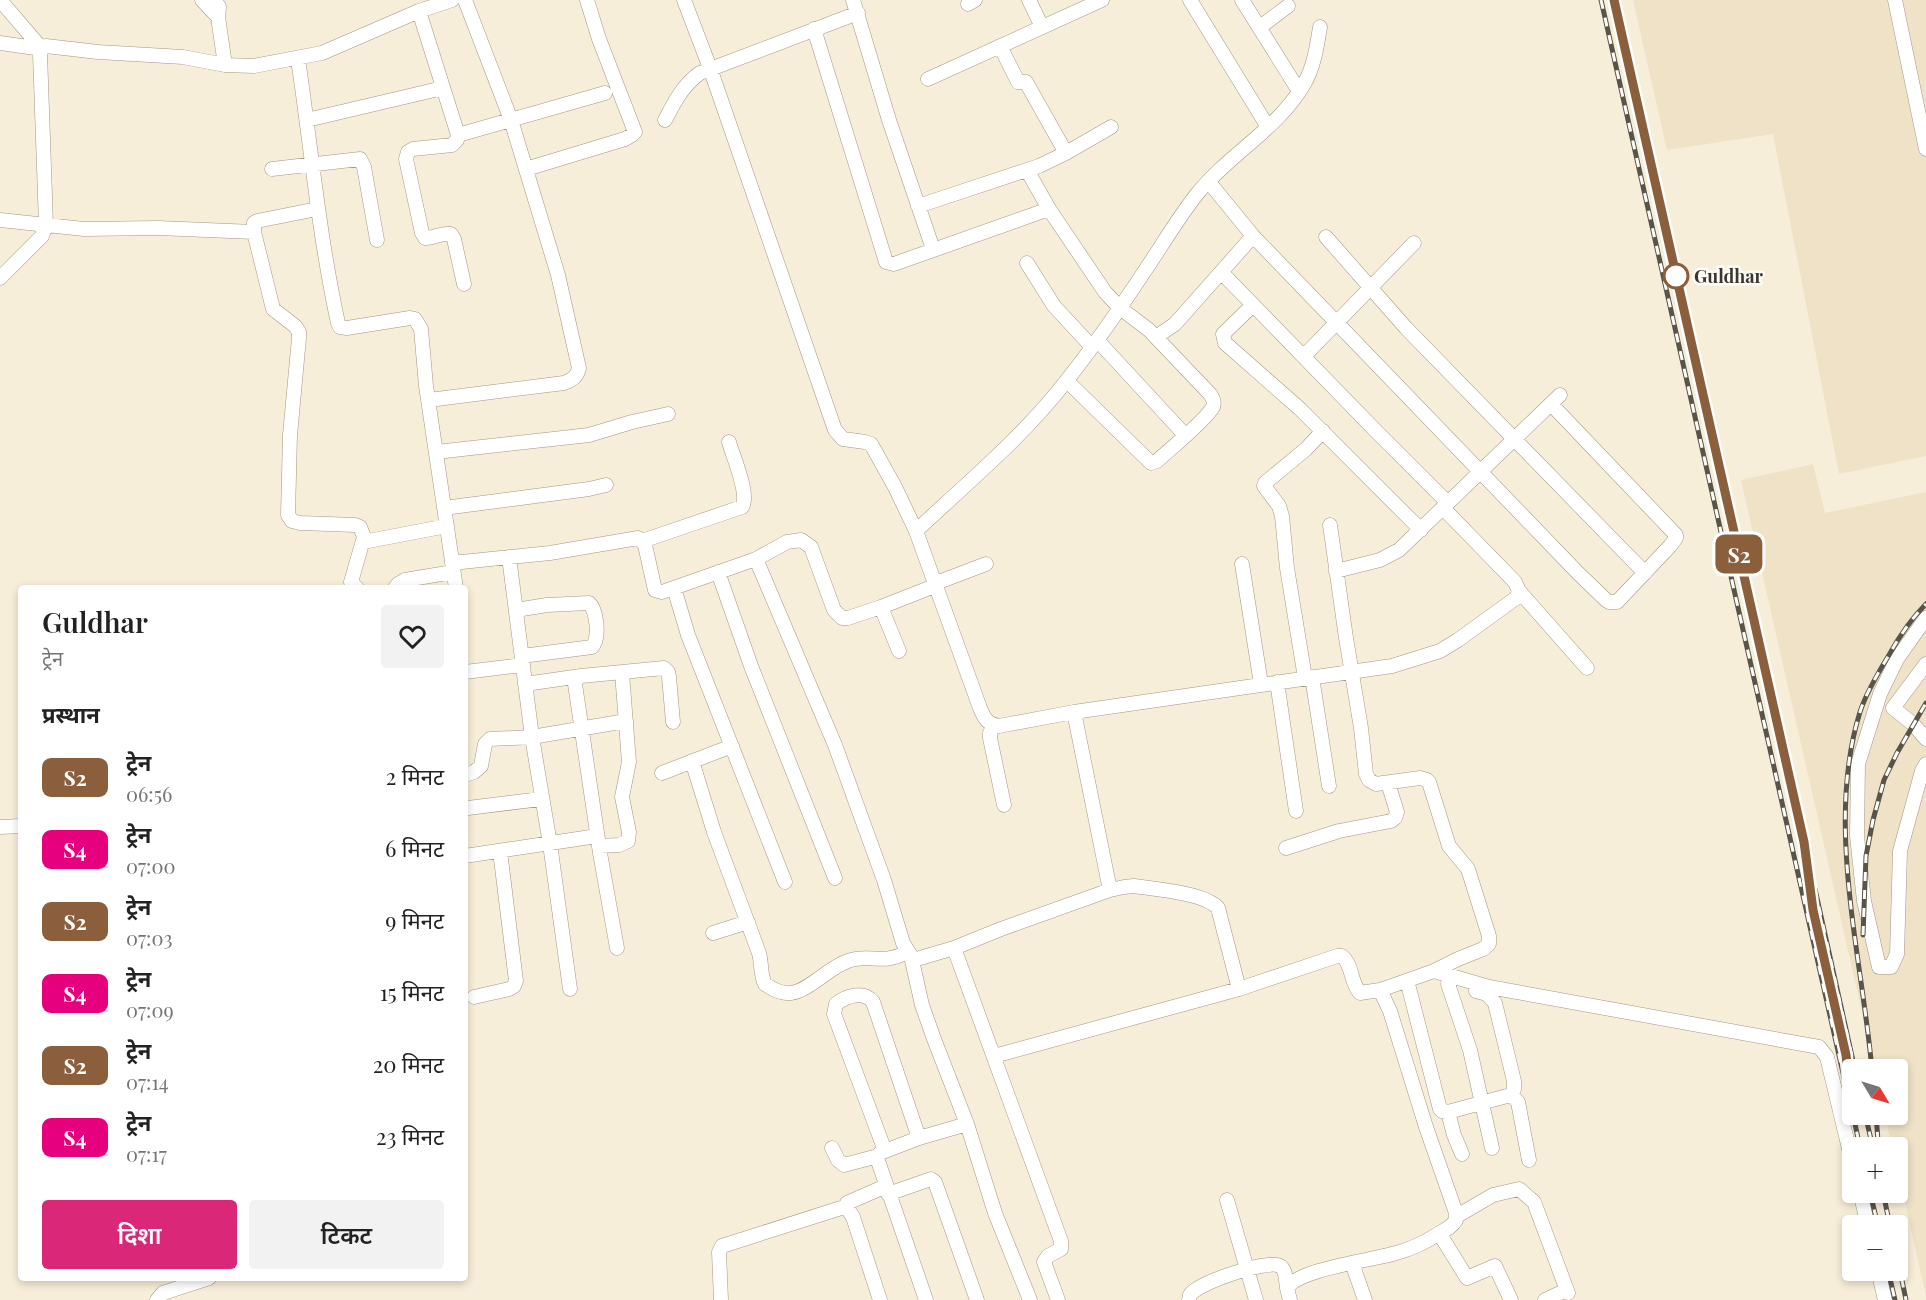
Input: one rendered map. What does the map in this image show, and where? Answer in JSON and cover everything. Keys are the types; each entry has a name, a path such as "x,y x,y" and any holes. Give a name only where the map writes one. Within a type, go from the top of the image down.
{"street":[{"path":"0,0 42,49"},
{"path":"202,0 218,17"},
{"path":"215,0 219,7 218,17 225,65"},
{"path":"0,43 42,49 51,45 98,52 183,57 225,65 254,66 322,53 419,11 452,0"},
{"path":"429,400 564,383 578,374 579,362 558,275 526,169 511,120 465,0"},
{"path":"526,169 625,139 634,132 587,0"},
{"path":"684,0 710,68 835,430 843,439 866,442 874,448 916,531 983,717 994,725 1392,666 1440,651 1516,598 1519,591"},
{"path":"1029,0 1042,27"},
{"path":"928,79 1102,0"},
{"path":"1190,0 1268,126"},
{"path":"1242,0 1299,91"},
{"path":"1895,0 1926,149"},
{"path":"1260,27 1288,6"},
{"path":"665,120 680,92 700,73 814,29 856,7 889,120 933,249"},
{"path":"419,11 458,135 452,146 413,149 408,152 406,159 422,233 425,238 451,234 464,284"},
{"path":"916,531 1038,416 1095,344 1182,215 1208,181 1293,101 1305,82 1313,61 1320,27"},
{"path":"814,29 886,262 894,264 1049,208"},
{"path":"1000,46 1018,82 1026,82 1066,153"},
{"path":"0,278 42,236 46,225 41,99 40,53 42,49"},
{"path":"298,59 317,209 338,323 340,327 347,328 410,318 415,319 421,329 456,585"},
{"path":"307,120 443,88"},
{"path":"458,135 605,93"},
{"path":"918,206 1027,170 1066,153 1111,127"},
{"path":"272,169 357,158 362,161 377,240"},
{"path":"1027,170 1100,285 1120,308 1156,337 1213,398 1212,408 1185,435 1151,463 1067,381"},
{"path":"1208,181 1253,236 1337,324 1480,471 1578,573 1610,602 1617,602 1620,599 1670,546 1676,535 1556,399 1480,471 1421,530 1390,556 1370,564 1336,571"},
{"path":"317,209 257,221 254,223 254,232 270,304 275,312 295,326 299,332 290,435 288,515 292,520 300,523 358,526 363,529 363,542 351,579 353,585"},
{"path":"0,220 84,229 167,228 254,232"},
{"path":"1156,337 1175,324 1253,236"},
{"path":"1326,237 1452,375 1645,573"},
{"path":"1304,356 1414,243"},
{"path":"1027,263 1054,306 1185,435"},
{"path":"1221,272 1446,506 1515,582 1519,591 1587,668"},
{"path":"1252,305 1227,329 1223,334 1223,339 1323,431 1421,530"},
{"path":"436,452 589,435 668,414"},
{"path":"1323,431 1306,449 1266,481 1264,486 1279,506 1282,516 1289,585 1329,786"},
{"path":"397,585 405,580 429,582 453,568 509,557 550,553 633,538 642,541 742,507 745,503 744,491 729,442"},
{"path":"444,508 606,485"},
{"path":"994,1056 1239,988 1337,956 1345,959 1360,993 1385,988 1434,971 1452,961 1483,950 1489,944 1489,936 1468,869 1449,846 1429,782 1420,778 1376,784 1369,780 1366,774 1330,525"},
{"path":"363,542 447,526"},
{"path":"642,541 648,553 655,590 662,592 756,559 787,542 801,540 811,547 837,615 842,618 881,607 986,564"},
{"path":"509,557 532,737 550,844 570,989"},
{"path":"756,559 835,746 909,954 927,1019 967,1124 990,1197 1030,1300"},
{"path":"1242,564 1261,684"},
{"path":"718,572 751,666 835,878"},
{"path":"674,588 688,635 785,882"},
{"path":"468,671 592,647 597,639 593,607 589,603 547,605 516,610"},
{"path":"881,607 899,651"},
{"path":"1926,618 1897,658 1880,694 1858,764 1857,836 1860,868 1864,901 1880,967 1891,967 1897,954 1900,851 1926,764"},
{"path":"1926,664 1893,708 1913,724 1926,739"},
{"path":"525,684 581,676 666,669 670,684 673,722"},
{"path":"468,856 550,844 598,841 619,845 628,841 622,797 629,762 622,673"},
{"path":"577,678 575,684 581,728 617,948"},
{"path":"1277,682 1296,811"},
{"path":"1074,712 1110,890"},
{"path":"468,773 481,766 487,740 532,737 626,721"},
{"path":"994,725 990,738 1004,805"},
{"path":"662,773 732,746"},
{"path":"692,761 714,832 761,958 763,982 768,987 789,993 800,990 850,960 889,960 909,954"},
{"path":"1286,848 1339,831 1391,821 1397,812 1388,783"},
{"path":"468,808 541,799"},
{"path":"0,827 18,825"},
{"path":"474,996 509,989 516,981 500,851"},
{"path":"909,954 915,959 954,948 1110,890 1124,887 1145,888 1195,897 1214,904 1218,908 1239,988"},
{"path":"713,933 748,922"},
{"path":"954,948 1061,1241 1060,1249 1048,1256 1044,1262 1058,1300"},
{"path":"1434,971 1489,987 1819,1047 1827,1057 1846,1137"},
{"path":"1385,988 1403,989 1431,981 1483,992 1493,998 1514,1081 1511,1096"},
{"path":"1448,984 1470,1050 1492,1148"},
{"path":"1289,1294 1292,1282 1306,1276 1407,1250 1424,1243 1454,1224 1456,1216 1426,1127 1385,988"},
{"path":"1409,988 1440,1109 1448,1112 1511,1096"},
{"path":"919,1138 873,1002 866,996 855,995 845,998 836,1004 834,1014 881,1154 878,1162 887,1190 926,1300"},
{"path":"1511,1096 1518,1102 1529,1160"},
{"path":"1448,1112 1462,1155"},
{"path":"832,1148 838,1161 844,1165 881,1154 919,1138 967,1124"},
{"path":"847,1203 931,1179 935,1182 975,1299"},
{"path":"1456,1216 1493,1195 1519,1189 1534,1202 1564,1293 1545,1300"},
{"path":"1227,1200 1256,1300"},
{"path":"722,1300 720,1248 807,1218 848,1208 853,1216 880,1300"},
{"path":"1439,1233 1467,1278 1495,1266 1511,1300"},
{"path":"1352,1263 1365,1300"},
{"path":"1189,1300 1192,1294 1214,1280 1269,1264 1279,1265 1283,1269 1289,1294"},
{"path":"157,1300 163,1293 200,1281"},
{"path":"1881,1281 1885,1300"}],"shaded area":[{"path":"1633,0 1926,0 1926,456 1839,474 1773,134 1667,150"},
{"path":"1813,464 1825,513 1926,492 1926,1297 1905,1203 1908,1203 1908,1137 1890,1137 1887,1125 1908,1125 1908,1059 1873,1059 1741,480"}],"railway":[{"path":"1601,0 1842,1069"},
{"path":"1614,0 1804,842 1812,899"},
{"path":"1871,1059 1849,890 1846,799 1850,755 1860,712 1869,690 1901,635 1926,604"},
{"path":"1863,935 1866,856 1873,820 1884,780 1926,703"},
{"path":"1815,889 1853,1059"},
{"path":"1855,1125 1858,1137"},
{"path":"1868,1125 1870,1137"},
{"path":"1877,1125 1878,1137"},
{"path":"1873,1203 1875,1215"},
{"path":"1885,1203 1888,1215"},
{"path":"1891,1281 1895,1300"},
{"path":"1902,1281 1906,1300"}],"train":[{"name":"S2","path":"1614,0 1804,842 1813,910 1846,1059"}],"place":[{"name":"Guldhar","path":"1676,276"}]}
